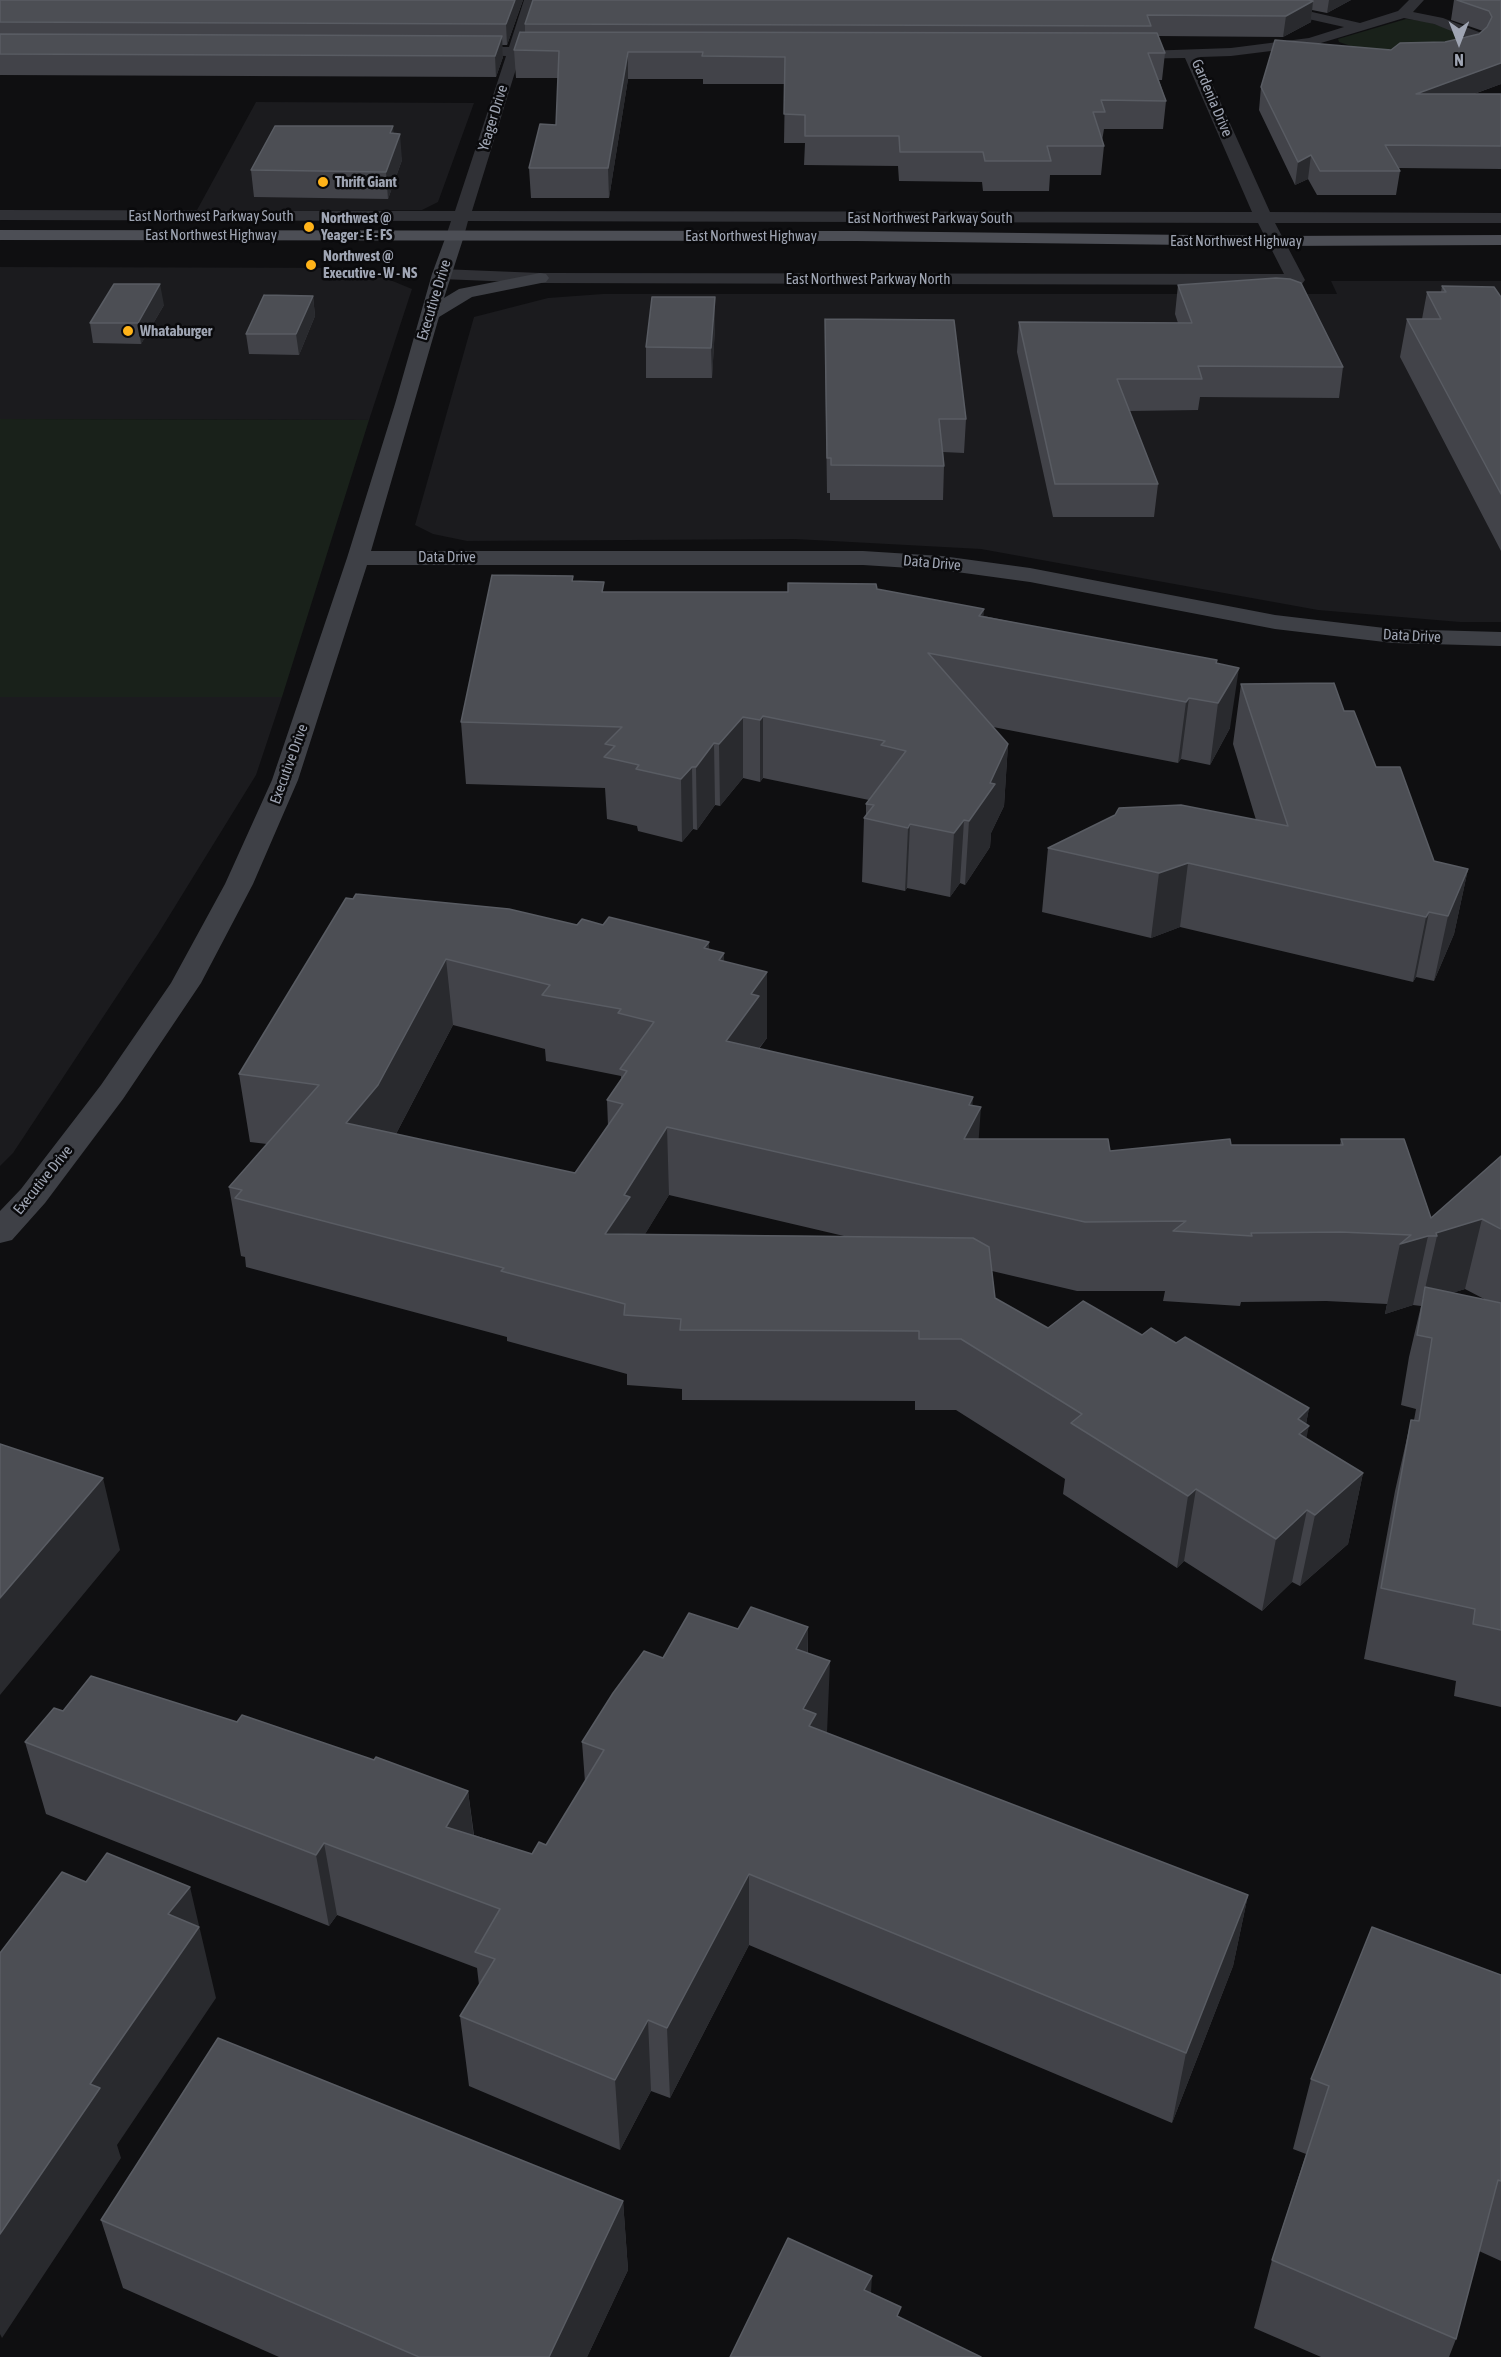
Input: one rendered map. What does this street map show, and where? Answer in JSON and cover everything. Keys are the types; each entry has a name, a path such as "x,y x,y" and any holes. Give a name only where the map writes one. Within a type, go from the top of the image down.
{"main road":[{"name":"East Northwest Highway","path":"0,235 447,255 899,236 1467,258"},
{"name":"East Northwest Highway","path":"1058,256 1501,240"}],"street":[{"name":"Yeager Drive","path":"447,255 462,217 531,0"},
{"path":"1242,0 1362,27"},
{"name":"Gardenia Drive","path":"1296,280 1263,218 1191,54 1311,42 1403,14 1418,0"},
{"path":"1403,14 1438,21 1479,37 1477,44 1470,50 1430,57"},
{"path":"1311,42 1333,49"},
{"path":"441,51 568,52"},
{"path":"1111,54 1191,54"},
{"name":"East Northwest Parkway South","path":"0,216 1501,218"},
{"name":"East Northwest Parkway North","path":"447,255 494,275 540,278 1296,280"},
{"name":"Executive Drive","path":"0,1232 33,1196 112,1092 186,983 234,894 285,780 358,558 447,255"},
{"path":"430,314 466,293 540,278"},
{"name":"Data Drive","path":"358,558 863,558 942,562 1030,575 1275,621 1393,636 1501,639"}],"shaded area":[{"path":"1406,19 1424,21 1457,31 1468,42 1429,54 1354,47 1339,42 1338,39"},
{"path":"256,102 474,103 438,202 422,210 197,210"},
{"path":"0,267 361,268 412,289 369,420 0,419"},
{"path":"1331,281 1501,281 1501,622 1460,622 1318,610 981,549 795,539 467,541 433,534 415,525 474,317 548,298 603,294 1337,294"},
{"path":"0,419 369,420 282,697 0,697"},
{"path":"0,697 282,697 256,775 158,934 13,1153 0,1166"}],"building":[{"path":"0,0 515,0 506,24 0,22"},
{"path":"533,0 1313,1 1286,16 1147,15 1151,26 525,24"},
{"path":"1457,0 1501,0 1501,63 1416,94 1501,94 1501,146 1385,145 1400,171 1320,171 1311,155 1298,162 1261,87 1275,40 1391,50 1400,43 1445,42 1479,34 1487,27 1492,17 1489,11"},
{"path":"520,32 1157,33 1165,53 1148,53 1166,101 1101,100 1105,112 1093,112 1104,146 1047,146 1051,161 985,161 983,152 900,152 899,136 805,136 805,115 784,114 785,57 702,56 703,52 628,52 608,168 529,168 540,124 556,125 559,51 514,50"},
{"path":"0,34 502,36 495,56 0,54"},
{"path":"275,126 393,126 390,133 400,134 386,172 251,170"},
{"path":"1276,278 1301,283 1343,367 1198,366 1202,379 1117,379 1158,484 1055,484 1019,322 1192,323 1178,285"},
{"path":"114,284 160,284 138,323 90,323"},
{"path":"1442,286 1494,287 1501,297 1501,494 1407,319 1441,319 1427,292 1446,292"},
{"path":"264,295 313,296 296,334 246,334"},
{"path":"652,297 715,297 711,348 646,347"},
{"path":"825,319 954,320 966,419 939,419 944,466 831,465 831,458 827,458"},
{"path":"492,575 573,576 572,581 604,582 602,592 788,592 788,583 876,584 877,589 984,609 979,616 1217,660 1216,663 1239,668 1218,703 1189,698 1186,702 928,653 1008,744 990,783 995,784 969,821 964,820 954,833 910,824 908,828 864,818 874,805 866,804 906,751 881,745 885,741 763,716 760,720 743,717 719,744 714,743 696,767 692,767 681,779 636,769 639,765 604,757 615,746 605,744 622,727 461,722"},
{"path":"1334,683 1344,711 1354,711 1376,767 1400,767 1434,861 1468,869 1448,916 1429,912 1426,917 1188,863 1159,873 1048,848 1115,815 1119,808 1181,805 1288,826 1241,684"},
{"path":"356,894 509,909 577,925 582,919 603,925 609,917 709,942 704,948 724,953 719,960 767,972 751,994 759,996 726,1041 973,1097 969,1105 981,1107 964,1139 1108,1139 1110,1151 1230,1139 1231,1145 1343,1145 1341,1139 1404,1139 1431,1218 1501,1156 1501,1229 1482,1219 1436,1233 1437,1236 1428,1236 1400,1244 1411,1235 1340,1232 1251,1233 1252,1236 1173,1231 1186,1221 1085,1222 667,1127 624,1195 630,1197 605,1234 973,1238 989,1247 995,1298 1048,1328 1083,1301 1142,1335 1151,1328 1176,1343 1185,1337 1309,1408 1298,1419 1309,1426 1299,1434 1363,1473 1315,1515 1307,1510 1276,1539 1196,1489 1188,1496 1071,1423 1082,1414 961,1339 919,1339 919,1331 680,1330 681,1319 624,1315 625,1304 501,1271 504,1268 235,1198 242,1190 229,1187 319,1085 239,1074 346,898 353,899","holes":["446,959 550,985 542,995 621,1009 618,1013 654,1022 620,1069 627,1071 607,1100 623,1104 575,1173 346,1123 378,1085"]},
{"path":"1425,1287 1501,1303 1501,1630 1473,1624 1475,1609 1381,1588 1411,1420 1419,1421 1432,1338 1417,1335"},
{"path":"0,1444 103,1478 0,1598"},
{"path":"751,1607 808,1627 796,1649 830,1661 803,1709 816,1714 809,1726 1248,1895 1186,2053 749,1874 667,2028 648,2020 615,2080 460,2016 495,1959 475,1952 500,1909 324,1843 316,1855 25,1742 54,1708 63,1711 91,1676 237,1722 242,1715 374,1760 376,1757 468,1791 446,1827 532,1854 539,1842 546,1845 604,1750 582,1742 613,1693 644,1651 663,1658 689,1613 738,1629"},
{"path":"107,1853 190,1887 168,1914 199,1927 90,2084 100,2088 0,2234 0,1953 62,1872 86,1882"},
{"path":"1372,1927 1501,1975 1501,2181 1498,2180 1456,2339 1272,2260 1329,2086 1311,2079"},
{"path":"218,2038 623,2201 549,2357 419,2357 101,2220"},
{"path":"788,2238 872,2276 864,2290 901,2307 897,2316 981,2357 730,2357"}],"place":[{"name":"Thrift Giant","path":"323,182"},
{"name":"Northwest @ Yeager - E - FS","path":"309,227"},
{"name":"Northwest @ Executive - W - NS","path":"311,265"},
{"name":"Whataburger","path":"128,331"}]}
